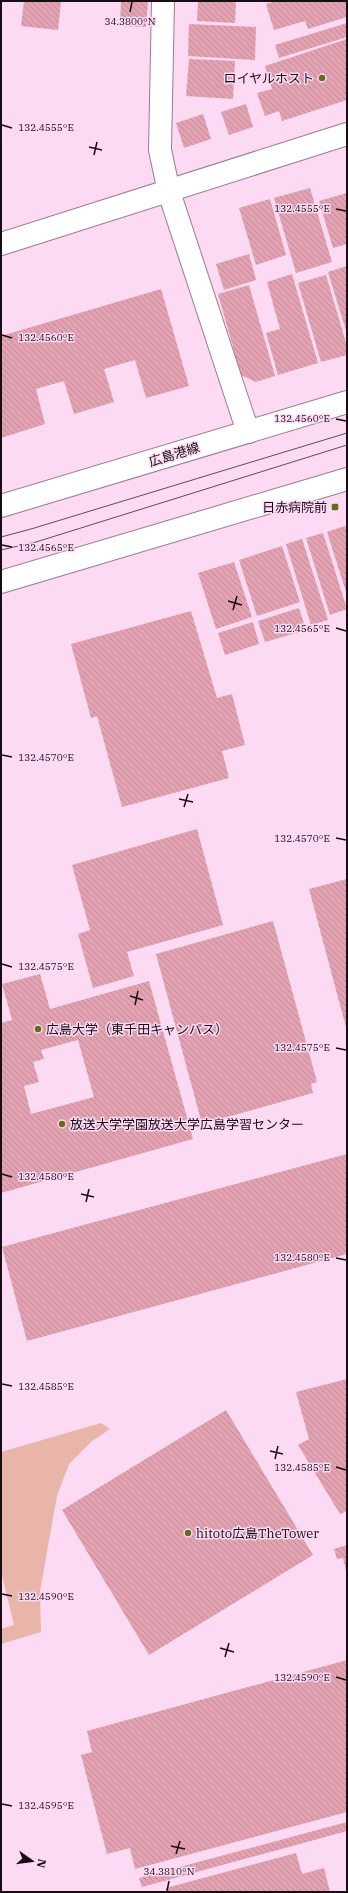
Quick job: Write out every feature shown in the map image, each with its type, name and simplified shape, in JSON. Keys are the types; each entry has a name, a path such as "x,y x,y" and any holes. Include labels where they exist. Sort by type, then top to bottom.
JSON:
{"street":[{"path":"163,1 160,150 169,192 248,432"},
{"path":"1,244 169,192 347,134"},
{"name":"広島港線","path":"1,506 347,402"},
{"path":"1,582 347,478"}],"shaded area":[{"path":"101,1423 110,1429 92,1441 69,1464 57,1496 40,1591 41,1632 1,1644 1,1629 14,1625 1,1571 1,1452"}],"building":[{"path":"24,1 61,1 58,30 21,26"},
{"path":"121,1 148,1 146,27 120,26"},
{"path":"198,1 236,1 235,23 197,21"},
{"path":"276,1 347,1 347,17 308,29 305,21 274,30 266,4"},
{"path":"347,23 347,37 279,58 275,45"},
{"path":"189,24 256,27 255,60 188,56"},
{"path":"347,39 347,100 282,121 279,111 265,116 257,93 272,89 265,66"},
{"path":"189,59 235,61 233,99 186,96"},
{"path":"246,104 253,127 229,135 221,112"},
{"path":"203,114 211,139 184,148 176,123"},
{"path":"310,188 332,262 296,273 274,198"},
{"path":"347,193 347,244 333,248 319,201"},
{"path":"270,199 286,255 256,265 239,208"},
{"path":"249,254 256,280 224,290 216,264"},
{"path":"347,266 347,334 328,272"},
{"path":"292,274 318,363 278,375 266,333 280,329 267,282"},
{"path":"326,275 347,346 347,355 321,362 298,283"},
{"path":"249,285 275,376 256,382 241,375 218,294"},
{"path":"161,289 189,386 146,398 135,360 104,369 114,402 74,414 64,381 36,389 45,424 1,438 1,336"},
{"path":"345,526 347,532 347,595 327,532"},
{"path":"323,533 347,609 330,615 306,538"},
{"path":"302,539 328,620 311,625 286,544"},
{"path":"282,546 300,602 257,616 239,560"},
{"path":"234,562 252,617 216,629 198,573"},
{"path":"299,608 306,630 265,642 258,621"},
{"path":"191,611 217,698 232,694 245,745 222,751 229,778 122,807 97,716 91,718 71,644"},
{"path":"253,622 259,644 225,655 218,633"},
{"path":"197,829 223,925 127,952 134,976 93,988 78,934 90,930 72,865"},
{"path":"347,879 347,1031 309,889"},
{"path":"273,921 317,1082 311,1084 313,1093 202,1124 156,954"},
{"path":"40,974 50,1009 149,981 193,1139 1,1193 1,1023 12,1020 2,984","holes":["78,1040 94,1097 31,1114 24,1086 39,1082 33,1062 44,1059 41,1050"]},
{"path":"347,1154 347,1254 27,1341 2,1247"},
{"path":"347,1379 347,1511 340,1514 298,1445 309,1439 296,1392"},
{"name":"hitoto広島TheTower","path":"226,1410 313,1555 149,1655 62,1510"},
{"path":"347,1545 346,1571 343,1558 337,1559 334,1549"},
{"path":"347,1660 347,1812 135,1869 130,1848 107,1854 81,1755 92,1752 87,1731"},
{"path":"347,1822 347,1831 142,1887 139,1878"},
{"path":"296,1853 302,1874 324,1868 330,1892 167,1892 166,1888"}],"tram line":[{"path":"1,537 347,433"},
{"path":"1,550 36,542 347,445"}],"place":[{"name":"ロイヤルホスト","path":"322,78"},
{"name":"日赤病院前","path":"335,507"},
{"name":"広島大学（東千田キャンパス）","path":"38,1029"},
{"name":"放送大学学園放送大学広島学習センター","path":"62,1124"},
{"name":"hitoto広島TheTower","path":"188,1533"}]}
